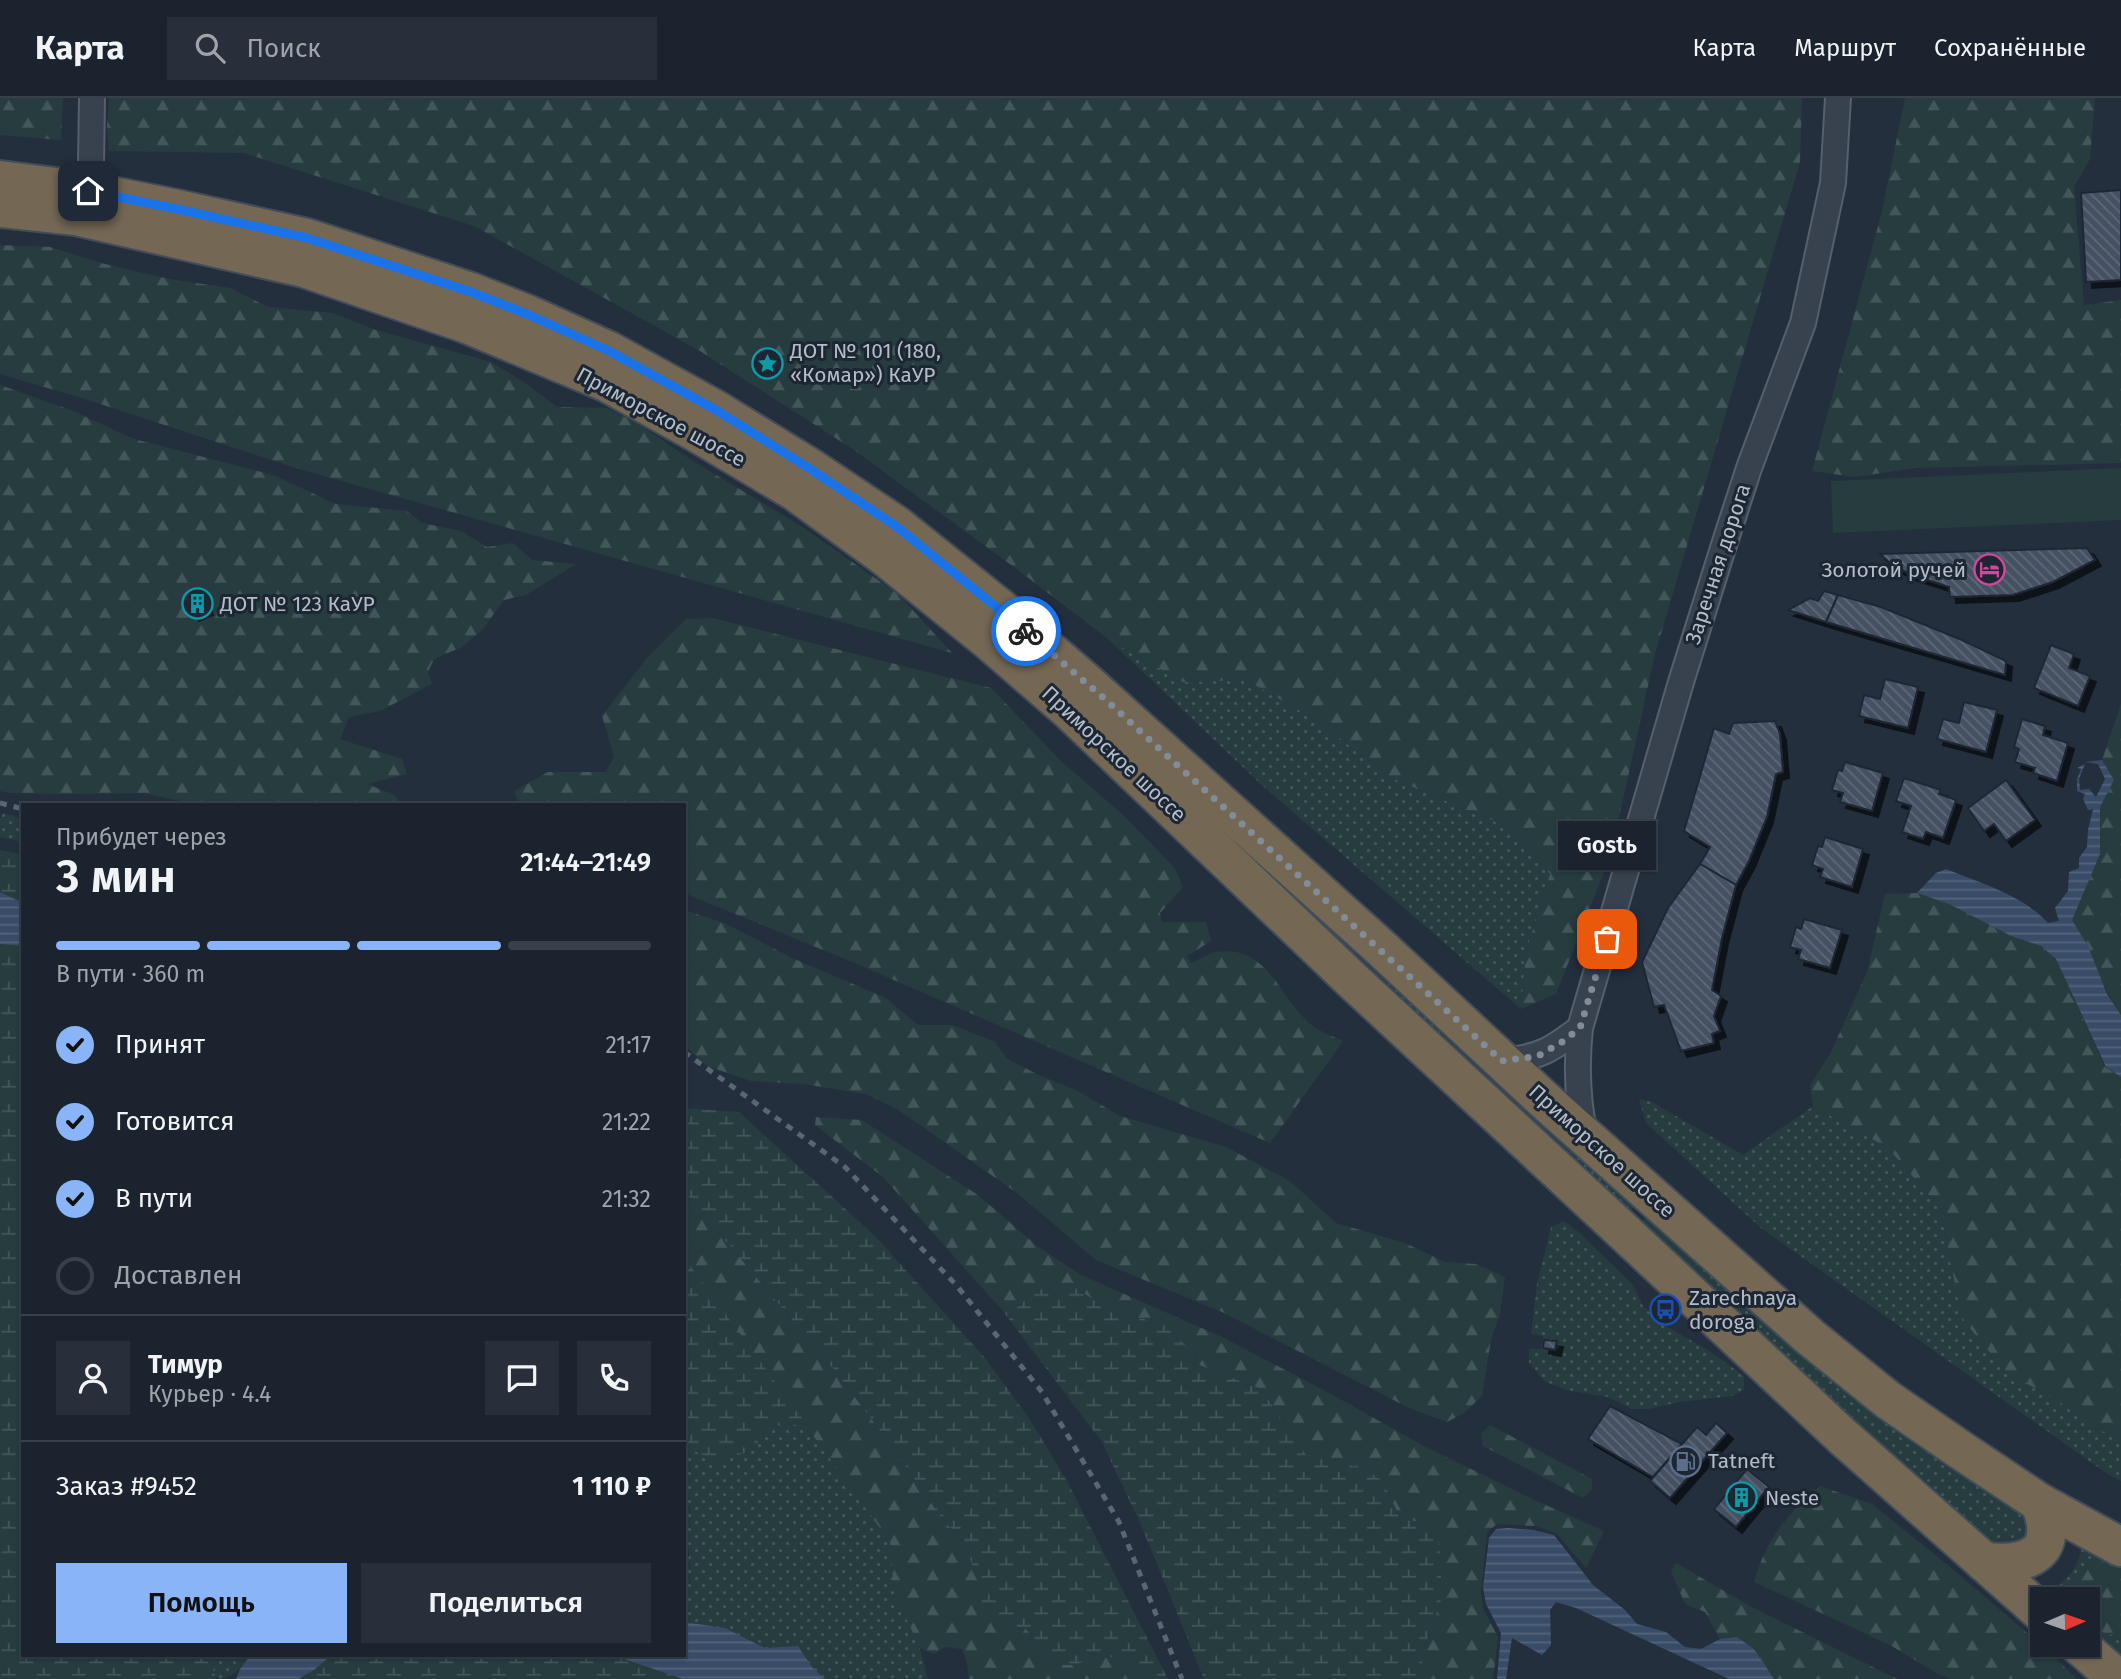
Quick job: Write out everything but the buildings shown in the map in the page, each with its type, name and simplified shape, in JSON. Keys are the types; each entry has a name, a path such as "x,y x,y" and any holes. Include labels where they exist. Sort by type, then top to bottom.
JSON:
{"highway":[{"name":"Приморское шоссе","path":"0,180 88,191 307,238 471,292 609,351 716,410 896,526 1006,613 1088,684 1167,779 1352,980 1842,1437 2030,1602"},
{"name":"Приморское шоссе","path":"0,208 76,216 304,268 467,324 606,382 796,492 884,556 988,640 1071,712 1167,779 1502,1061 1810,1337 1888,1400 2040,1503 2121,1547"},
{"path":"1984,1562 2017,1563 2031,1558 2040,1550 2046,1541 2047,1532 2040,1503"},
{"path":"2093,1657 2118,1679"}],"street":[{"path":"88,191 92,98"},
{"name":"Заречная дорога","path":"1586,1136 1577,1085 1580,1028 1716,570 1749,468 1803,323 1833,183 1839,98"},
{"path":"1502,1061 1538,1056 1580,1028"}],"green space":[{"path":"0,98 63,98 61,140 0,135"},
{"path":"109,98 1802,98 1800,162 1655,654 1611,854 1556,994 1521,1009 1526,952 1550,874 1506,826 1394,779 1311,717 1246,680 1183,682 1108,639 854,450 700,351 474,226 244,153 109,151"},
{"path":"1905,98 2095,98 2090,159 2074,187 2084,305 2121,300 2121,463 1915,468 1855,477 1812,471 1882,211"},
{"path":"0,245 50,247 101,263 169,279 230,288 268,307 333,313 376,330 491,362 557,407 606,408 637,423 693,461 801,526 898,594 952,653 299,469 0,374"},
{"path":"0,385 73,411 134,439 273,475 336,504 407,511 422,523 461,531 487,547 513,543 532,560 576,564 526,595 504,600 483,629 462,647 434,659 428,672 432,684 380,711 349,717 340,739 402,759 407,774 367,784 392,794 402,803 190,803 144,793 0,791"},
{"path":"2121,468 2121,520 1833,533 1831,481"},
{"path":"712,618 991,688 1061,761 1122,814 1174,867 1183,887 1160,913 1162,922 1206,922 1211,941 1187,956 1191,963 1216,952 1233,952 1248,956 1270,974 1309,1023 1343,1041 1270,1143 850,961 686,894 686,803 519,803 514,791 548,772 606,772 614,756 602,716 647,658 686,619"},
{"path":"1108,639 1183,682 1246,680 1311,717 1394,779 1506,826 1550,874 1526,952 1521,1009 1265,788"},
{"path":"2121,704 2121,1015 2072,920 2100,854 2100,807 2114,780 2102,760"},
{"path":"1185,788 1635,1205 1628,1214 1179,796"},
{"path":"3,813 21,818 21,842 0,837 0,819"},
{"path":"0,850 21,855 21,902 0,892"},
{"path":"1917,893 1949,904 2011,936 2041,946 2056,959 2105,1067 2121,1077 2121,1437 2098,1430 2057,1400 2007,1373 1964,1321 1940,1208 1888,1148 1813,1106 1810,1085 1830,1054 1867,972 1885,894"},
{"path":"686,911 724,923 792,958 886,998 918,1025 953,1025 995,1042 1007,1059 1076,1090 1120,1116 1226,1147 1290,1181 1336,1223 1405,1243 1445,1262 1476,1264 1505,1277 1500,1314 1491,1340 1482,1396 1464,1413 1447,1422 1409,1408 1222,1312 1096,1260 1017,1193 897,1109 866,1094 803,1084 751,1081 707,1066 686,1047"},
{"path":"0,944 21,946 21,1657 219,1657 213,1670 217,1679 0,1679"},
{"path":"1639,1099 1652,1102 1743,1155 1813,1106 1888,1148 1940,1208 1953,1275 2057,1400 2098,1429 2121,1437 2121,1481 1761,1228 1646,1123"},
{"path":"686,1108 739,1112 875,1236 985,1358 1029,1418 1067,1481 1168,1679 1142,1677 1118,1658 1093,1654 1077,1665 1050,1664 1036,1640 1025,1628 1006,1625 991,1617 978,1596 977,1578 964,1542 944,1521 836,1372 686,1193"},
{"path":"816,1117 862,1120 978,1195 1037,1246 1081,1275 1222,1337 1420,1444 1604,1531 1586,1568 1556,1533 1535,1526 1497,1524 1487,1532 1481,1592 1483,1609 1498,1637 1493,1679 1421,1679 1423,1651 1441,1600 1419,1522 1400,1518 1383,1481 1365,1469 1306,1456 1261,1389 1199,1365 1174,1332 1144,1319 1117,1315 1071,1285 1037,1290 1018,1307 1002,1310 883,1177 815,1125"},
{"path":"686,1193 836,1372 944,1521 964,1542 977,1578 978,1596 1006,1625 1025,1628 1036,1640 1050,1664 1077,1665 1092,1654 1118,1658 1142,1677 1168,1679 969,1679 962,1649 945,1647 934,1654 920,1648 894,1592 890,1542 686,1260"},
{"path":"1647,1216 1892,1421 1997,1498 2035,1520 2037,1538 1999,1550 1984,1538 1640,1224"},
{"path":"1564,1221 1633,1285 1643,1306 1662,1324 1708,1350 1744,1376 1744,1390 1732,1396 1679,1402 1649,1409 1632,1409 1608,1397 1566,1390 1544,1381 1529,1363 1529,1349 1541,1349 1543,1336 1531,1334 1537,1284 1551,1227"},
{"path":"686,1260 806,1424 764,1426 755,1450 713,1462 686,1445"},
{"path":"1071,1285 1117,1315 1144,1319 1174,1332 1199,1365 1261,1389 1306,1455 1365,1469 1383,1481 1400,1518 1434,1526 1441,1557 1441,1600 1423,1651 1421,1679 1204,1679 1141,1525 1102,1442 1002,1310 1018,1307 1036,1290"},
{"path":"806,1424 890,1542 901,1596 923,1659 927,1679 825,1679 812,1667 797,1646 765,1648 725,1628 686,1622 686,1558 689,1557 686,1540 686,1444 764,1426"},
{"path":"1490,1425 1592,1479 1592,1489 1583,1498 1483,1446 1481,1434"},
{"path":"1820,1486 1872,1504 2030,1636 2030,1657 2054,1657 2077,1679 1951,1679 1890,1645 1754,1582 1771,1541 1798,1507"},
{"path":"2082,1543 2121,1562 2121,1662 2100,1643 2100,1587 2056,1587 2071,1573 2078,1561"},
{"path":"2096,1559 2121,1571 2121,1628 2108,1637 2100,1630 2100,1587 2071,1587"},
{"path":"1676,1563 1750,1606 1897,1679 1774,1679 1754,1649 1737,1637 1720,1639 1705,1612 1685,1604 1671,1571"},
{"path":"219,1657 249,1657 232,1675 217,1679 213,1670"},
{"path":"330,1657 618,1657 683,1679 298,1679"}],"water":[{"path":"2102,760 2114,780 2100,807 2100,854 2072,920 2088,946 2107,994 2121,1015 2121,1077 2106,1067 2056,959 2041,946 2011,936 1949,904 1917,893 1936,873 1946,869 2014,897 2048,923 2059,921 2055,908 2068,891 2069,872 2079,868 2079,858 2087,847 2093,809 2088,810 2083,799 2085,794 2077,791 2077,779 2081,769 2077,768 2085,764 2079,779 2080,790 2089,789 2096,797 2105,779 2098,764 2085,762"},
{"path":"0,892 21,902 21,946 0,944"},
{"path":"1508,1528 1554,1535 1593,1585 1625,1610 1637,1624 1666,1632 1685,1647 1701,1649 1720,1639 1737,1637 1754,1649 1774,1679 1729,1679 1576,1608 1556,1602 1550,1610 1551,1645 1542,1655 1512,1638 1506,1679 1497,1679 1501,1633 1486,1604 1483,1587 1489,1538 1496,1529"},
{"path":"686,1622 725,1628 765,1648 798,1646 812,1667 825,1679 683,1679 618,1657 686,1657"},
{"path":"249,1657 330,1657 298,1679 236,1679"}],"railway":[{"path":"0,803 21,808"},
{"path":"686,1053 845,1167 957,1286 1042,1392 1119,1522 1182,1679"}],"way so far":[{"path":"1026,631 1361,930 1502,1061 1538,1056 1580,1028 1607,939"}],"place":[{"name":"ДОТ № 101 (180, «Комар») КаУР","path":"767,363"},
{"name":"Золотой ручей","path":"1989,570"},
{"name":"ДОТ № 123 КаУР","path":"197,604"},
{"name":"Gostь","path":"1607,939"},
{"name":"Zarechnaya doroga","path":"1666,1310"},
{"name":"Tatneft","path":"1685,1461"},
{"name":"Neste","path":"1742,1498"}],"route":[{"path":"88,191 307,238 471,292 609,351 716,410 896,526 1026,631"}]}
